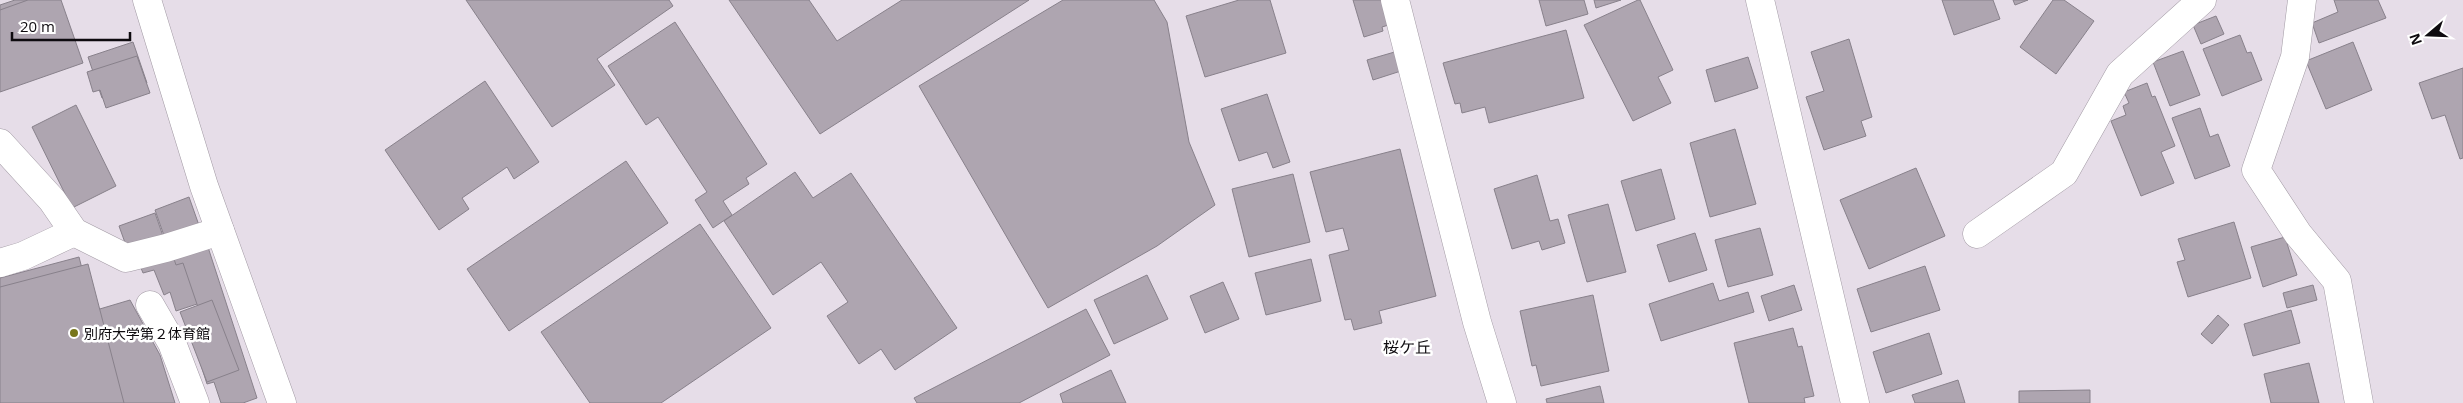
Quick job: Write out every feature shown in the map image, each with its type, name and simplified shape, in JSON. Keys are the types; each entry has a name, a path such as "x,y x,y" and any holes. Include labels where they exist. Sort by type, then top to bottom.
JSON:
{"street":[{"path":"146,0 204,186 282,403"},
{"path":"1395,0 1478,322 1502,403"},
{"path":"1760,0 1856,403"},
{"path":"1978,234 2064,173 2120,74 2202,0"},
{"path":"2302,0 2295,57 2256,170 2298,234 2337,281 2358,403"},
{"path":"0,143 52,200 74,232 126,258 220,231"},
{"path":"0,262 23,256 74,232"},
{"path":"150,305 172,343 195,403"}],"building":[{"path":"15,0 57,0 78,59 3,86 0,78 0,5"},
{"path":"28,0 61,0 83,63 0,92 0,10"},
{"path":"466,0 669,0 673,6 597,59 615,85 552,127"},
{"path":"729,0 809,0 837,41 902,0 1029,0 820,134"},
{"path":"1063,0 1154,0 1167,22 1189,142 1215,205 1157,246 1048,308 919,86"},
{"path":"1239,0 1270,0 1286,53 1205,77 1186,16"},
{"path":"1353,0 1388,0 1395,23 1382,27 1383,31 1364,37"},
{"path":"1539,0 1584,0 1588,14 1546,26"},
{"path":"1594,0 1621,0 1596,8"},
{"path":"1640,0 1673,70 1658,77 1671,103 1633,121 1584,25"},
{"path":"1942,0 1993,0 2000,19 1954,35"},
{"path":"2013,0 2028,0 2015,5"},
{"path":"2053,0 2064,0 2094,21 2056,74 2020,47"},
{"path":"2334,0 2378,0 2386,18 2319,43 2312,23 2338,12"},
{"path":"2216,16 2224,34 2201,44 2193,25"},
{"path":"675,22 767,164 746,178 749,184 723,201 732,215 713,228 695,200 707,192 658,117 646,125 608,66"},
{"path":"1566,30 1584,98 1489,123 1485,107 1462,113 1460,103 1455,104 1443,63"},
{"path":"2240,35 2247,53 2251,52 2262,80 2222,96 2203,49"},
{"path":"1849,39 1872,117 1861,121 1866,136 1824,150 1806,97 1824,91 1811,52"},
{"path":"133,42 147,83 102,98 88,57"},
{"path":"2353,42 2372,90 2326,109 2306,61"},
{"path":"1398,51 1404,70 1373,80 1367,60"},
{"path":"2183,51 2200,95 2170,106 2153,62"},
{"path":"137,56 150,93 106,108 100,90 93,92 87,72"},
{"path":"1748,57 1758,88 1715,102 1706,70"},
{"path":"2463,68 2463,158 2460,159 2445,115 2432,119 2419,83"},
{"path":"485,81 539,162 514,179 507,167 462,198 469,209 439,230 385,150"},
{"path":"2147,83 2152,97 2155,96 2175,146 2161,152 2174,183 2141,196 2111,121 2126,115 2123,106 2129,103 2124,92"},
{"path":"1267,94 1290,162 1273,168 1267,152 1239,161 1221,109"},
{"path":"76,105 116,186 72,208 32,127"},
{"path":"2200,108 2210,137 2218,134 2230,166 2195,179 2172,118"},
{"path":"1735,129 1756,204 1710,217 1690,143"},
{"path":"1400,149 1436,296 1379,311 1382,323 1354,330 1351,319 1345,320 1329,255 1349,250 1343,228 1326,232 1310,172"},
{"path":"626,161 668,223 509,331 467,269"},
{"path":"1916,168 1945,236 1869,269 1840,200"},
{"path":"1661,169 1675,219 1636,231 1621,181"},
{"path":"795,172 813,198 851,173 957,328 895,370 881,349 859,364 827,316 848,302 821,262 773,295 724,221"},
{"path":"1293,174 1310,242 1249,257 1232,189"},
{"path":"1537,175 1550,221 1558,219 1565,243 1542,250 1539,241 1512,249 1494,189"},
{"path":"189,197 201,231 167,244 155,210"},
{"path":"1608,204 1626,272 1587,282 1568,215"},
{"path":"155,213 164,239 128,251 119,226"},
{"path":"2234,222 2251,278 2188,297 2177,262 2185,260 2178,239"},
{"path":"700,224 771,328 661,403 590,403 541,332"},
{"path":"1760,228 1773,275 1728,287 1715,240"},
{"path":"1695,233 1707,270 1669,282 1657,245"},
{"path":"2285,237 2297,275 2263,287 2251,247"},
{"path":"193,239 198,255 193,257 201,280 211,277 218,297 176,311 170,292 164,295 154,270 143,273 137,258"},
{"path":"206,241 257,398 243,403 221,403 214,382 207,384 187,321 201,316 183,263 176,265 172,253"},
{"name":"別府大学第２体育館","path":"79,257 93,311 130,300 160,355 175,403 0,403 0,278"},
{"path":"1311,259 1321,301 1266,315 1255,273"},
{"name":"別府大学第２体育館","path":"88,264 124,403 0,403 0,287"},
{"path":"1925,266 1940,310 1871,332 1857,289"},
{"path":"1147,275 1168,319 1114,344 1094,300"},
{"path":"1223,282 1239,319 1205,333 1190,296"},
{"path":"1713,283 1719,301 1748,292 1754,312 1661,341 1649,304"},
{"path":"1794,285 1802,310 1769,321 1761,296"},
{"path":"2313,285 2317,300 2287,308 2283,293"},
{"path":"1593,295 1609,371 1541,386 1536,365 1532,366 1520,311"},
{"path":"212,300 239,370 207,382 180,312"},
{"path":"1086,309 1110,355 1019,403 917,403 914,398"},
{"path":"2291,310 2300,343 2253,356 2244,324"},
{"path":"2218,315 2229,325 2212,344 2201,334"},
{"path":"1793,328 1798,347 1802,346 1814,396 1804,398 1805,403 1749,403 1734,343"},
{"path":"1929,333 1942,374 1886,393 1873,352"},
{"path":"2309,363 2319,403 2271,403 2264,374"},
{"path":"1111,370 1126,403 1063,403 1060,394"},
{"path":"1958,380 1965,403 1915,403 1912,395"},
{"path":"1600,386 1604,403 1547,403 1546,399"},
{"path":"2090,390 2090,403 2019,403 2019,391"}],"place":[{"name":"別府大学第２体育館","path":"74,333"}],"district":[{"name":"桜ケ丘","path":"1407,347"}]}
